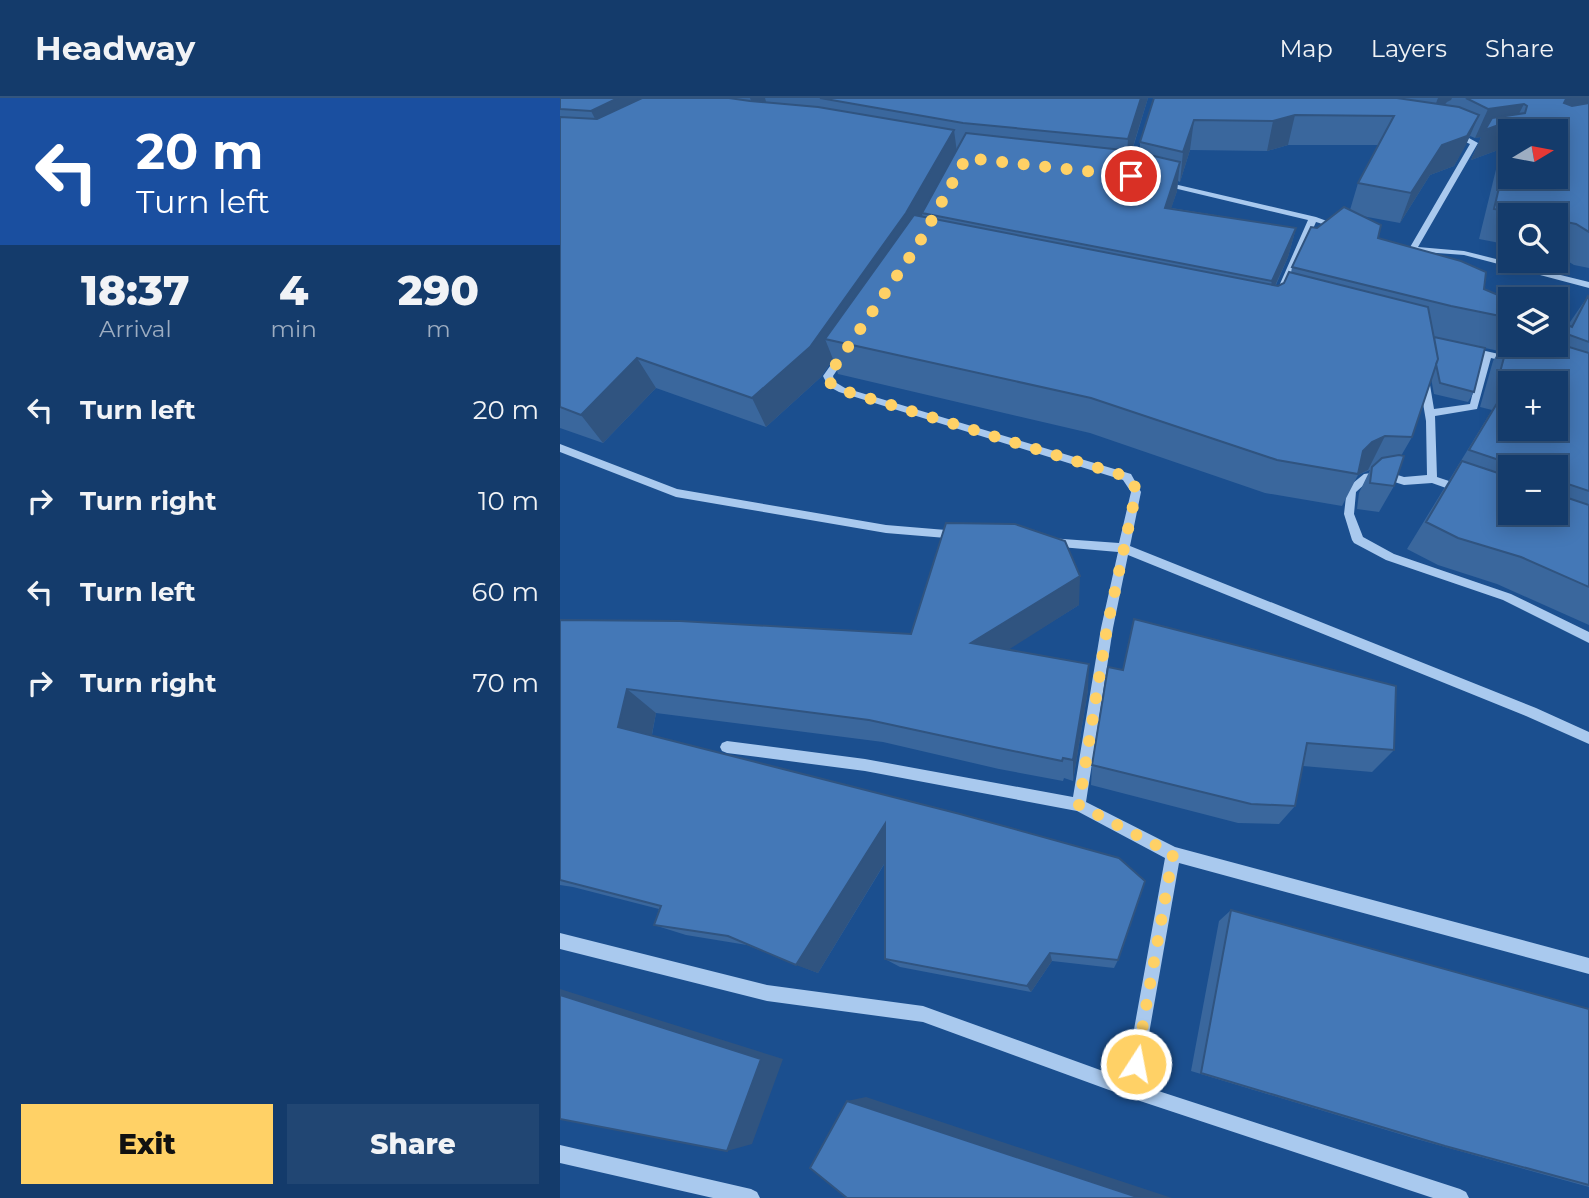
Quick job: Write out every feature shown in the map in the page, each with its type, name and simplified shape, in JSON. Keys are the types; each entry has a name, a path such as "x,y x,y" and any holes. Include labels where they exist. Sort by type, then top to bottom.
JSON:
{"street":[{"path":"1450,132 1474,144 1486,142"},
{"path":"1413,249 1474,144"},
{"path":"1157,182 1350,230"},
{"path":"1289,305 1276,302 1313,219"},
{"path":"1401,246 1464,253 1589,285"},
{"path":"851,343 828,376 831,384 842,390 1128,477 1134,484 1136,492 1107,628 1079,805"},
{"path":"1461,349 1522,362"},
{"path":"1429,413 1474,407 1487,354"},
{"path":"1422,363 1429,413 1432,480"},
{"path":"560,448 676,493 886,529 966,535"},
{"path":"1471,493 1432,480 1404,481 1385,475 1364,478 1351,491 1349,514 1358,540 1390,556 1507,597 1589,638"},
{"path":"1032,541 1124,548 1531,712 1589,738"},
{"path":"727,747 865,765 1079,805 1173,854 1589,966"},
{"path":"1131,1090 1173,854"},
{"path":"560,941 768,993 923,1014 1131,1090 1460,1198"},
{"path":"560,1154 751,1198"}],"building":[{"path":"560,98 618,98 591,111 560,109"},
{"path":"642,98 729,98 818,107 954,130 906,213 810,347 752,398 637,358 581,415 560,407 560,117 597,119"},
{"path":"820,98 1141,98 1128,139 963,123"},
{"path":"1154,98 1397,98 1459,107 1479,115 1467,136 1442,145 1411,193 1358,183 1394,116 1295,115 1273,121 1194,120 1183,152 1140,142"},
{"path":"1466,98 1570,98 1564,103 1572,106 1589,103 1589,232 1568,222 1568,203 1498,203 1498,210 1494,209 1499,189 1568,189 1568,119 1498,119 1498,125 1485,130 1492,118 1525,113 1527,106 1524,104 1488,109"},
{"path":"966,133 1132,151 1180,162 1165,208 1296,228 1272,281 922,213"},
{"path":"1344,207 1381,225 1378,238 1461,261 1486,272 1484,289 1498,295 1498,316 1292,267 1311,227 1317,228"},
{"path":"914,215 1278,286 1284,283 1289,272 1428,307 1438,359 1412,437 1385,436 1372,442 1363,451 1358,474 1277,460 1091,398 825,339"},
{"path":"1588,296 1589,342 1568,334 1568,325 1572,327"},
{"path":"1434,337 1485,348 1474,392 1440,383"},
{"path":"1568,347 1589,353 1589,491 1568,484 1568,455 1498,455 1498,460 1469,450 1498,402 1498,441 1568,441 1568,371 1500,371 1504,357 1568,357"},
{"path":"1404,456 1394,486 1370,483 1372,467 1382,458"},
{"path":"1462,461 1498,473 1498,525 1568,525 1568,498 1589,505 1589,587 1521,557 1458,538 1426,522"},
{"path":"946,523 1015,524 1065,541 1080,576 971,643 1089,664 1073,760 1063,758 1062,761 869,720 627,689 618,727 960,814 1119,858 1145,881 1118,960 1050,953 1027,986 885,959 885,824 796,965 728,936 654,925 661,906 560,880 560,620 680,621 911,634"},
{"path":"1134,619 1396,686 1394,750 1307,743 1295,806 1251,804 1092,765 1108,667 1123,670"},
{"path":"1231,910 1589,1009 1589,1185 1445,1146 1201,1073"},
{"path":"560,995 761,1059 727,1151 560,1119"},
{"path":"847,1101 1140,1198 847,1198 810,1168"}],"route":[{"path":"1131,176 966,158 918,245 828,376 831,384 842,390 1128,477 1134,484 1136,492 1107,628 1079,805 1173,854 1136,1064"}]}
